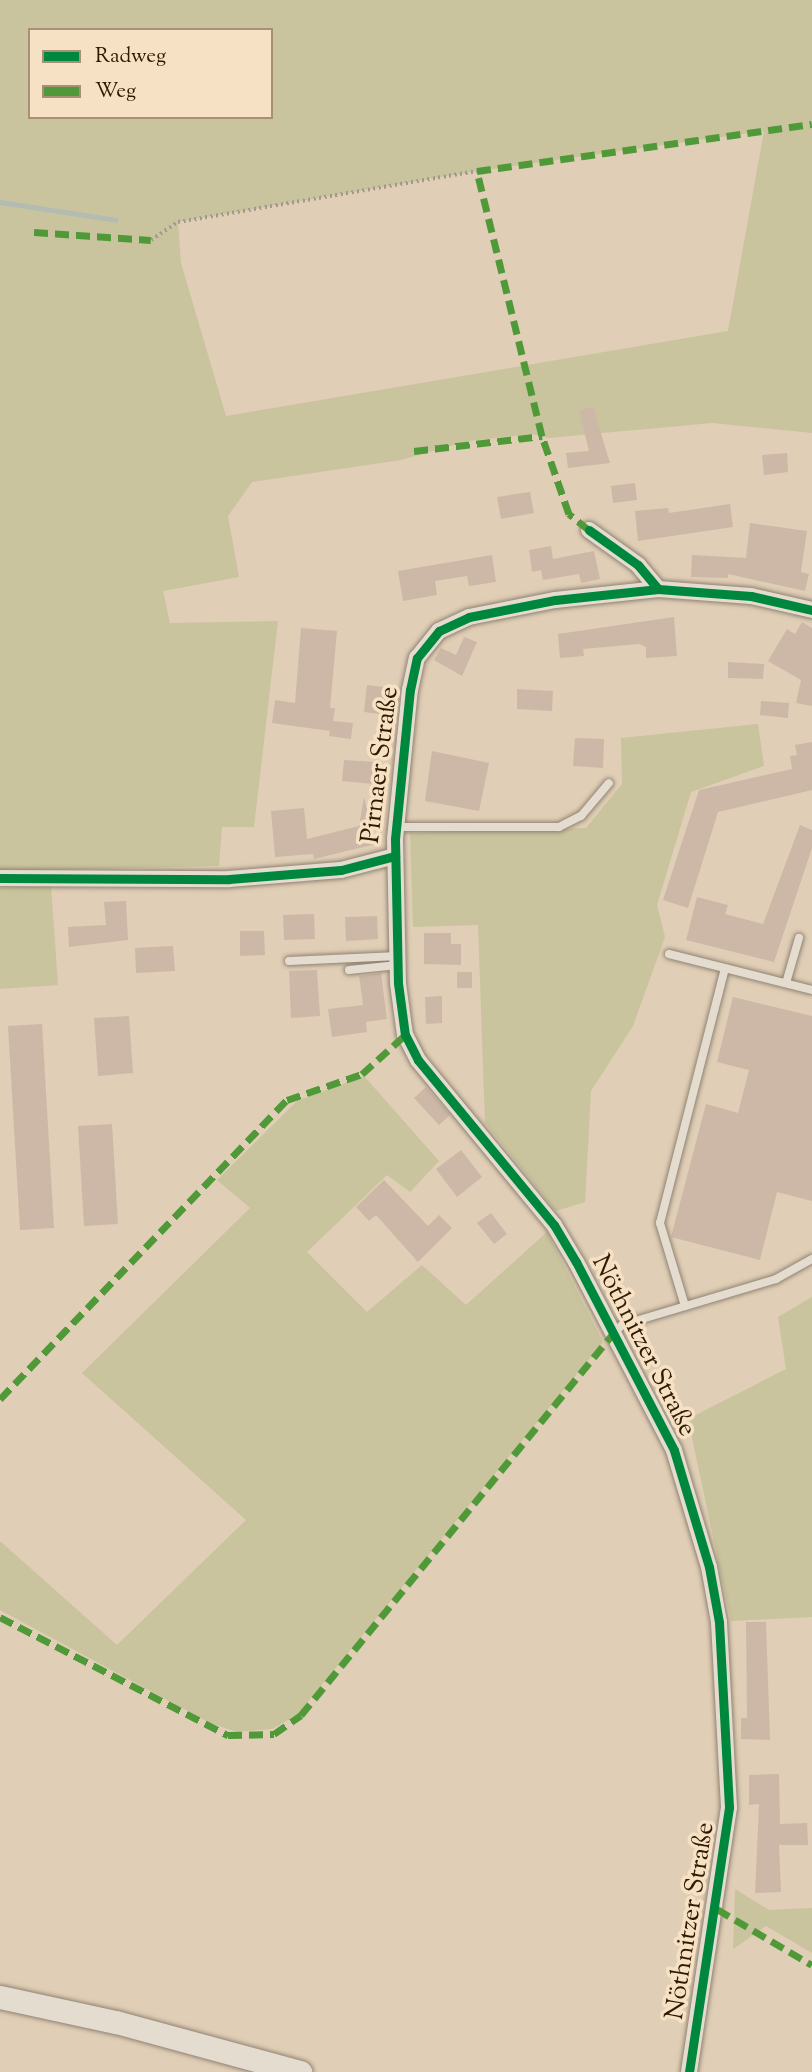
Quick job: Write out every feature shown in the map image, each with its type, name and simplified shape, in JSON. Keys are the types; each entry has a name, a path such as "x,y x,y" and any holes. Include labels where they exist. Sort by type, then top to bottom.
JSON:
{"main road":[{"path":"0,1997 116,2022 300,2072"}],"street":[{"path":"589,530 638,565 658,589"},
{"name":"Pirnaer Straße","path":"0,878 229,879 341,870 395,856 410,690 417,658 439,631 469,617 555,600 658,589 751,596 812,610"},
{"name":"Nöthnitzer Straße","path":"395,856 398,960 405,1035 418,1060 554,1225 674,1450 709,1567 719,1622 729,1807 689,2072"}],"lane":[{"path":"396,827 559,827 581,816 609,783"},
{"path":"786,984 799,938"},
{"path":"669,954 812,990"},
{"path":"289,961 398,960"},
{"path":"349,970 398,960"},
{"path":"685,1306 660,1223 725,968"},
{"path":"611,1336 622,1325 776,1279 812,1259"}],"path":[{"path":"151,240 178,222 477,171"}],"shaded area":[{"path":"0,0 812,0 812,433 712,423 548,438 533,434 468,441 401,460 252,482 228,516 239,577 163,591 170,623 278,621 254,827 222,827 219,866 0,871","holes":["764,131 728,331 226,416 181,263 178,222 477,171"]},
{"path":"758,724 764,766 691,792 657,905 665,937 633,1026 591,1091 585,1202 556,1211 485,1123 478,925 413,927 410,833 586,828 622,784 621,738"},
{"path":"51,886 58,985 0,989 0,888"},
{"path":"364,1076 439,1161 410,1192 387,1175 307,1252 367,1312 422,1265 466,1305 547,1232 603,1342 297,1715 272,1729 237,1732 210,1723 0,1610 0,1541 117,1645 246,1520 82,1373 250,1208 217,1180 297,1101"},
{"path":"812,1297 812,1617 731,1621 688,1419 786,1369 778,1317"},
{"path":"735,1889 769,1910 812,1908 812,1953 766,1926 733,1949"}],"building":[{"path":"593,407 610,463 568,468 566,453 589,451 579,410"},
{"path":"787,453 788,472 764,475 762,455"},
{"path":"635,483 637,500 613,503 611,486"},
{"path":"530,492 534,513 501,519 497,497"},
{"path":"730,504 733,527 638,541 635,511 668,508 669,513"},
{"path":"750,523 807,531 801,572 809,574 805,591 728,574 728,578 691,577 692,555 746,558"},
{"path":"551,546 553,559 594,551 600,579 581,583 579,574 543,580 541,570 532,572 529,550"},
{"path":"492,555 496,582 469,586 467,576 435,581 437,595 403,601 398,571"},
{"path":"674,617 677,656 646,658 646,647 639,644 583,649 584,656 560,658 558,634"},
{"path":"802,622 812,628 812,706 796,703 801,680 768,661 787,629 795,634"},
{"path":"301,628 337,631 330,708 335,708 333,721 353,723 351,739 329,736 330,731 272,723 275,700 295,703"},
{"path":"464,637 477,642 462,676 434,660 441,648 456,655"},
{"path":"728,662 764,664 763,679 728,678"},
{"path":"367,685 400,689 397,716 364,712"},
{"path":"517,689 553,691 552,711 517,709"},
{"path":"761,701 789,703 788,718 760,715"},
{"path":"575,738 604,739 603,768 573,766"},
{"path":"812,742 812,790 718,812 688,908 663,900 699,790 792,769 790,756 797,755 795,745"},
{"path":"432,751 489,763 479,811 425,801"},
{"path":"344,760 375,762 374,784 342,781"},
{"path":"364,797 376,844 314,859 313,854 275,857 271,811 304,808 307,839 359,826"},
{"path":"800,825 812,830 812,848 774,962 686,940 697,897 728,905 725,914 763,924"},
{"path":"126,901 128,940 69,947 68,927 106,925 104,902"},
{"path":"314,914 315,939 284,940 283,915"},
{"path":"377,916 378,939 346,941 345,917"},
{"path":"240,931 264,931 265,955 240,956"},
{"path":"424,933 451,933 451,944 461,944 461,965 424,964"},
{"path":"173,946 175,971 136,973 135,948"},
{"path":"317,970 320,1016 291,1018 289,971"},
{"path":"457,972 472,972 472,988 457,988"},
{"path":"381,973 387,1019 366,1022 367,1032 332,1037 328,1009 363,1005 359,976"},
{"path":"442,996 442,1023 426,1024 425,997"},
{"path":"733,997 812,1016 812,1201 777,1192 760,1260 671,1237 706,1104 738,1113 749,1070 717,1062"},
{"path":"129,1016 133,1073 98,1076 94,1018"},
{"path":"42,1024 54,1228 20,1230 8,1026"},
{"path":"426,1087 450,1115 439,1125 414,1098"},
{"path":"112,1124 118,1224 84,1226 78,1126"},
{"path":"461,1150 482,1177 457,1197 436,1169"},
{"path":"384,1180 428,1226 439,1215 452,1228 418,1262 376,1215 369,1221 356,1207"},
{"path":"491,1213 507,1234 494,1244 477,1223"},
{"path":"746,1622 766,1622 770,1740 741,1739 741,1718 747,1718"},
{"path":"779,1774 780,1824 807,1823 808,1845 779,1845 781,1892 755,1893 759,1804 749,1805 749,1775"}],"waterway":[{"path":"0,202 116,220"}],"marked path":[{"path":"589,530 569,514 542,436 477,171 812,124"},
{"path":"34,232 151,240"},
{"path":"414,451 542,436"},
{"path":"0,1399 287,1100 362,1074 405,1035"},
{"path":"0,1617 228,1735 274,1734 301,1715 611,1336"},
{"path":"717,1909 812,1965"}],"cycle path":[{"path":"589,530 638,565 658,589"},
{"path":"689,2072 729,1807 719,1622 709,1567 674,1450 576,1262 554,1225 418,1060 405,1035 398,983 395,839 410,690 417,658 439,631 469,617 555,600 658,589 751,596 812,610"},
{"path":"0,878 229,879 341,870 395,856"}]}
